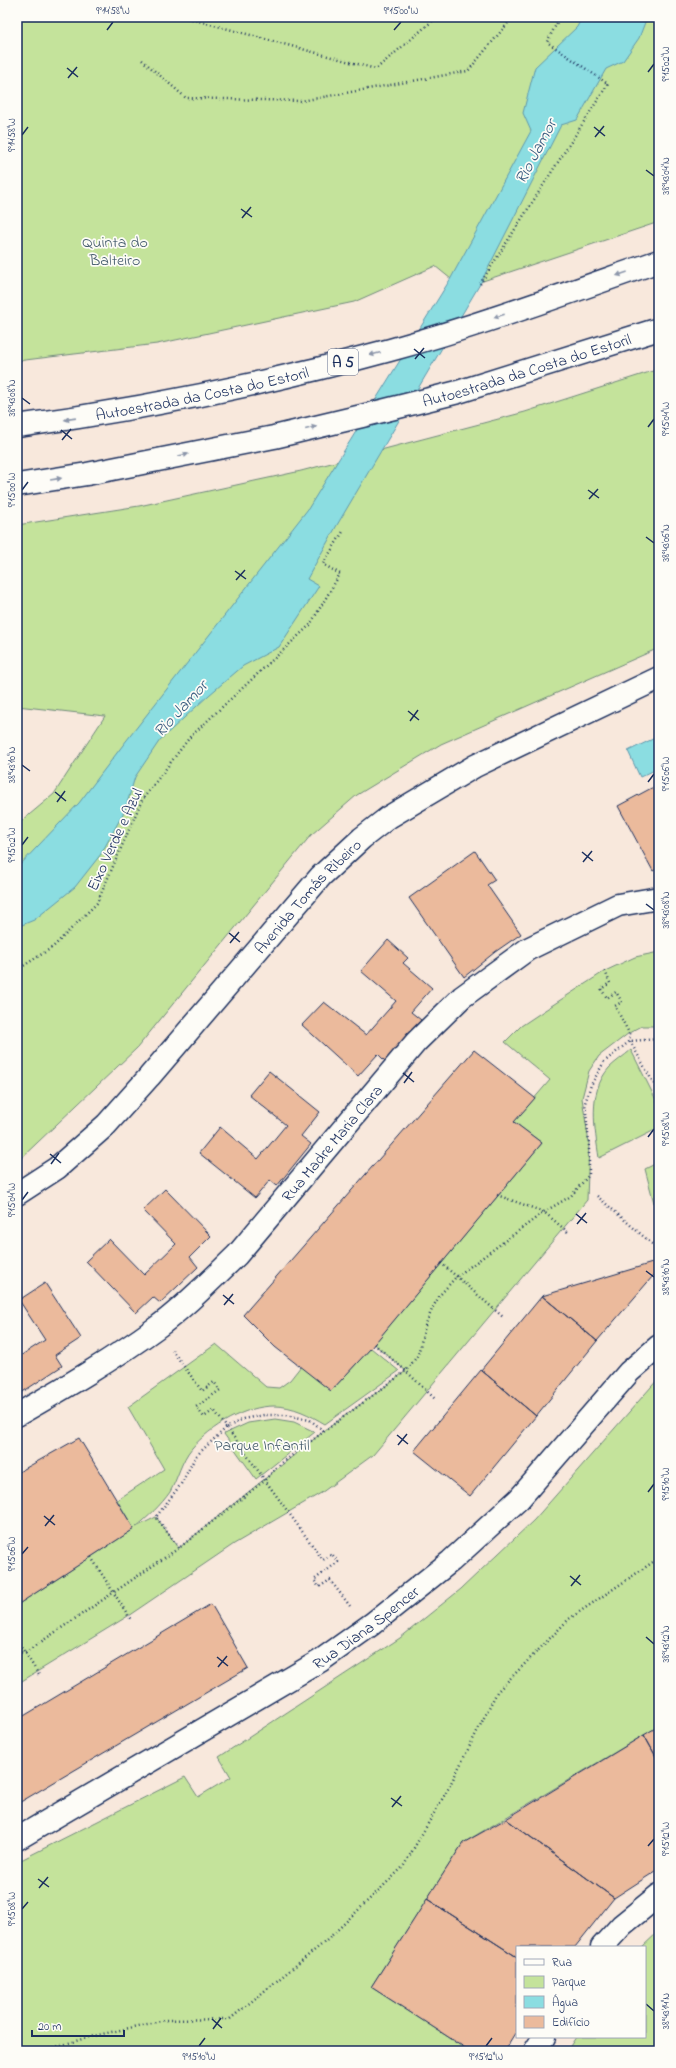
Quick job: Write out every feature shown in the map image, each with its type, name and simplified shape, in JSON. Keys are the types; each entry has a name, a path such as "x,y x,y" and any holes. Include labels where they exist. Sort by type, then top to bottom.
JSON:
{"main road":[{"name":"Autoestrada da Costa do Estoril","path":"17,426 102,415 239,388 383,352 518,310 659,261"},
{"name":"Autoestrada da Costa do Estoril","path":"17,485 87,474 274,437 355,418 458,392 659,329"},
{"name":"Avenida Tomás Ribeiro","path":"17,1194 57,1168 106,1125 321,876 362,838 389,817 475,766 659,678"},
{"name":"Rua Madre Maria Clara","path":"17,1415 64,1387 156,1328 237,1255 416,1042 462,997 528,948 618,905 659,898"},
{"name":"Rua Diana Spencer","path":"17,1839 320,1661 372,1624 451,1561 519,1499 629,1372 659,1346"},
{"path":"603,1946 622,1925 659,1895"},
{"path":"535,2051 543,2038"}],"path":[{"path":"184,17 376,69 436,17"},
{"path":"205,17 206,23"},
{"path":"142,60 186,98 301,102 468,71 513,17"},
{"path":"480,284 608,84 547,42 560,17"},
{"name":"Eixo Verde e Azul","path":"17,970 53,947 97,903 142,800 190,738 310,626 340,574 323,564 344,530"},
{"path":"605,971 610,983 601,989 607,998 616,992 622,1002 615,1006 629,1033 630,1041 659,1093"},
{"path":"17,1653 26,1652 179,1548 265,1480 278,1466 406,1371 418,1355 425,1326 433,1307 440,1295 456,1277 544,1212 571,1196 589,1175 589,1143 585,1103 592,1085 604,1062 630,1041 659,1039"},
{"path":"497,1195 544,1212 569,1233"},
{"path":"597,1196 659,1250"},
{"path":"441,1263 503,1317"},
{"path":"156,1328 202,1391 214,1382 220,1390 196,1407 204,1417 214,1410 323,1560 332,1554 338,1562 314,1580 319,1587 330,1580 352,1609 358,1604 372,1624"},
{"path":"374,1344 406,1371 435,1399"},
{"path":"179,1548 156,1517 180,1484 196,1456 226,1428 243,1419 264,1415 286,1415 310,1420 324,1431"},
{"path":"91,1557 131,1620"},
{"path":"42,2051 89,2037 165,2020 230,2019 326,1941 403,1867 448,1789 497,1692 569,1619 659,1558"},
{"path":"17,1640 26,1652 39,1675"}],"green space":[{"name":"Quinta do Balteiro","path":"17,17 659,17 659,222 462,288 435,266 354,302 157,344 17,361"},
{"path":"659,369 659,648 441,744 357,795 311,835 137,1048 17,1162 17,825 54,794 105,716 17,706 17,525 139,506 301,471 525,412"},
{"path":"659,952 659,1026 642,1026 629,1033 599,1056 589,1071 582,1098 589,1143 587,1200 373,1455 321,1493 234,1544 128,1616 17,1684 17,1605 134,1529 117,1500 164,1469 128,1407 216,1344 266,1387 279,1388 290,1380 301,1366 331,1391 371,1348 399,1371 325,1424 295,1409 274,1406 252,1409 240,1413 209,1432 188,1453 170,1492 154,1511 136,1527 156,1517 179,1548 324,1431 406,1371 374,1344 542,1143 514,1122 550,1080 505,1042 521,1026 605,971 635,957"},
{"path":"631,1050 659,1106 659,1128 599,1158 594,1112 598,1089 602,1078 609,1068"},
{"path":"659,1162 659,1222 645,1169"},
{"path":"659,1378 659,1726 463,1843 371,1987 470,2051 17,2051 17,1862 185,1777 198,1797 231,1777 219,1757 400,1638 461,1589 534,1520"},
{"name":"Parque Infantil","path":"275,1419 294,1422 315,1432 256,1479 224,1434 248,1423"},
{"path":"659,1931 659,2051 567,2051 575,2038 646,2038 646,1946 643,1946"}],"water":[{"name":"Rio Jamor","path":"582,17 647,17 639,38 623,61 606,69 577,120 561,125 480,284 337,525 307,579 319,586 279,647 243,666 160,740 135,777 125,810 101,854 75,887 34,920 17,927 17,868 79,803 308,509 451,278 531,131 523,113 535,67 577,27"},
{"path":"659,736 659,768 640,777 628,751"}],"building":[{"path":"659,784 659,868 653,871 618,806"},
{"path":"475,851 495,880 487,885 521,934 495,952 464,977 409,898"},
{"path":"388,940 408,958 403,963 432,988 411,1012 421,1020 385,1061 378,1054 358,1076 302,1025 324,1002 366,1035 396,1001 361,971"},
{"path":"474,1050 535,1098 514,1122 542,1143 371,1348 331,1391 275,1347 243,1315"},
{"path":"269,1071 320,1112 301,1136 311,1144 277,1186 270,1180 255,1198 199,1153 220,1127 258,1159 286,1125 249,1095"},
{"path":"165,1189 211,1236 190,1257 198,1267 160,1303 153,1297 136,1313 86,1261 109,1239 144,1275 176,1244 143,1210"},
{"path":"659,1261 659,1269 597,1341 542,1296"},
{"path":"45,1283 81,1338 55,1355 62,1366 18,1395 17,1358 45,1340 19,1300"},
{"path":"542,1296 597,1341 536,1416 481,1370"},
{"path":"481,1370 536,1416 470,1496 414,1451"},
{"path":"79,1438 134,1529 17,1605 17,1473"},
{"path":"211,1604 248,1668 17,1804 17,1720"},
{"path":"659,1726 659,1762 644,1735"},
{"path":"644,1735 659,1762 659,1869 614,1898 506,1819"},
{"path":"506,1819 614,1898 576,1946 516,1946 516,1956 427,1899 463,1843"},
{"path":"427,1899 516,1956 516,2032 504,2051 470,2051 371,1987"}]}
